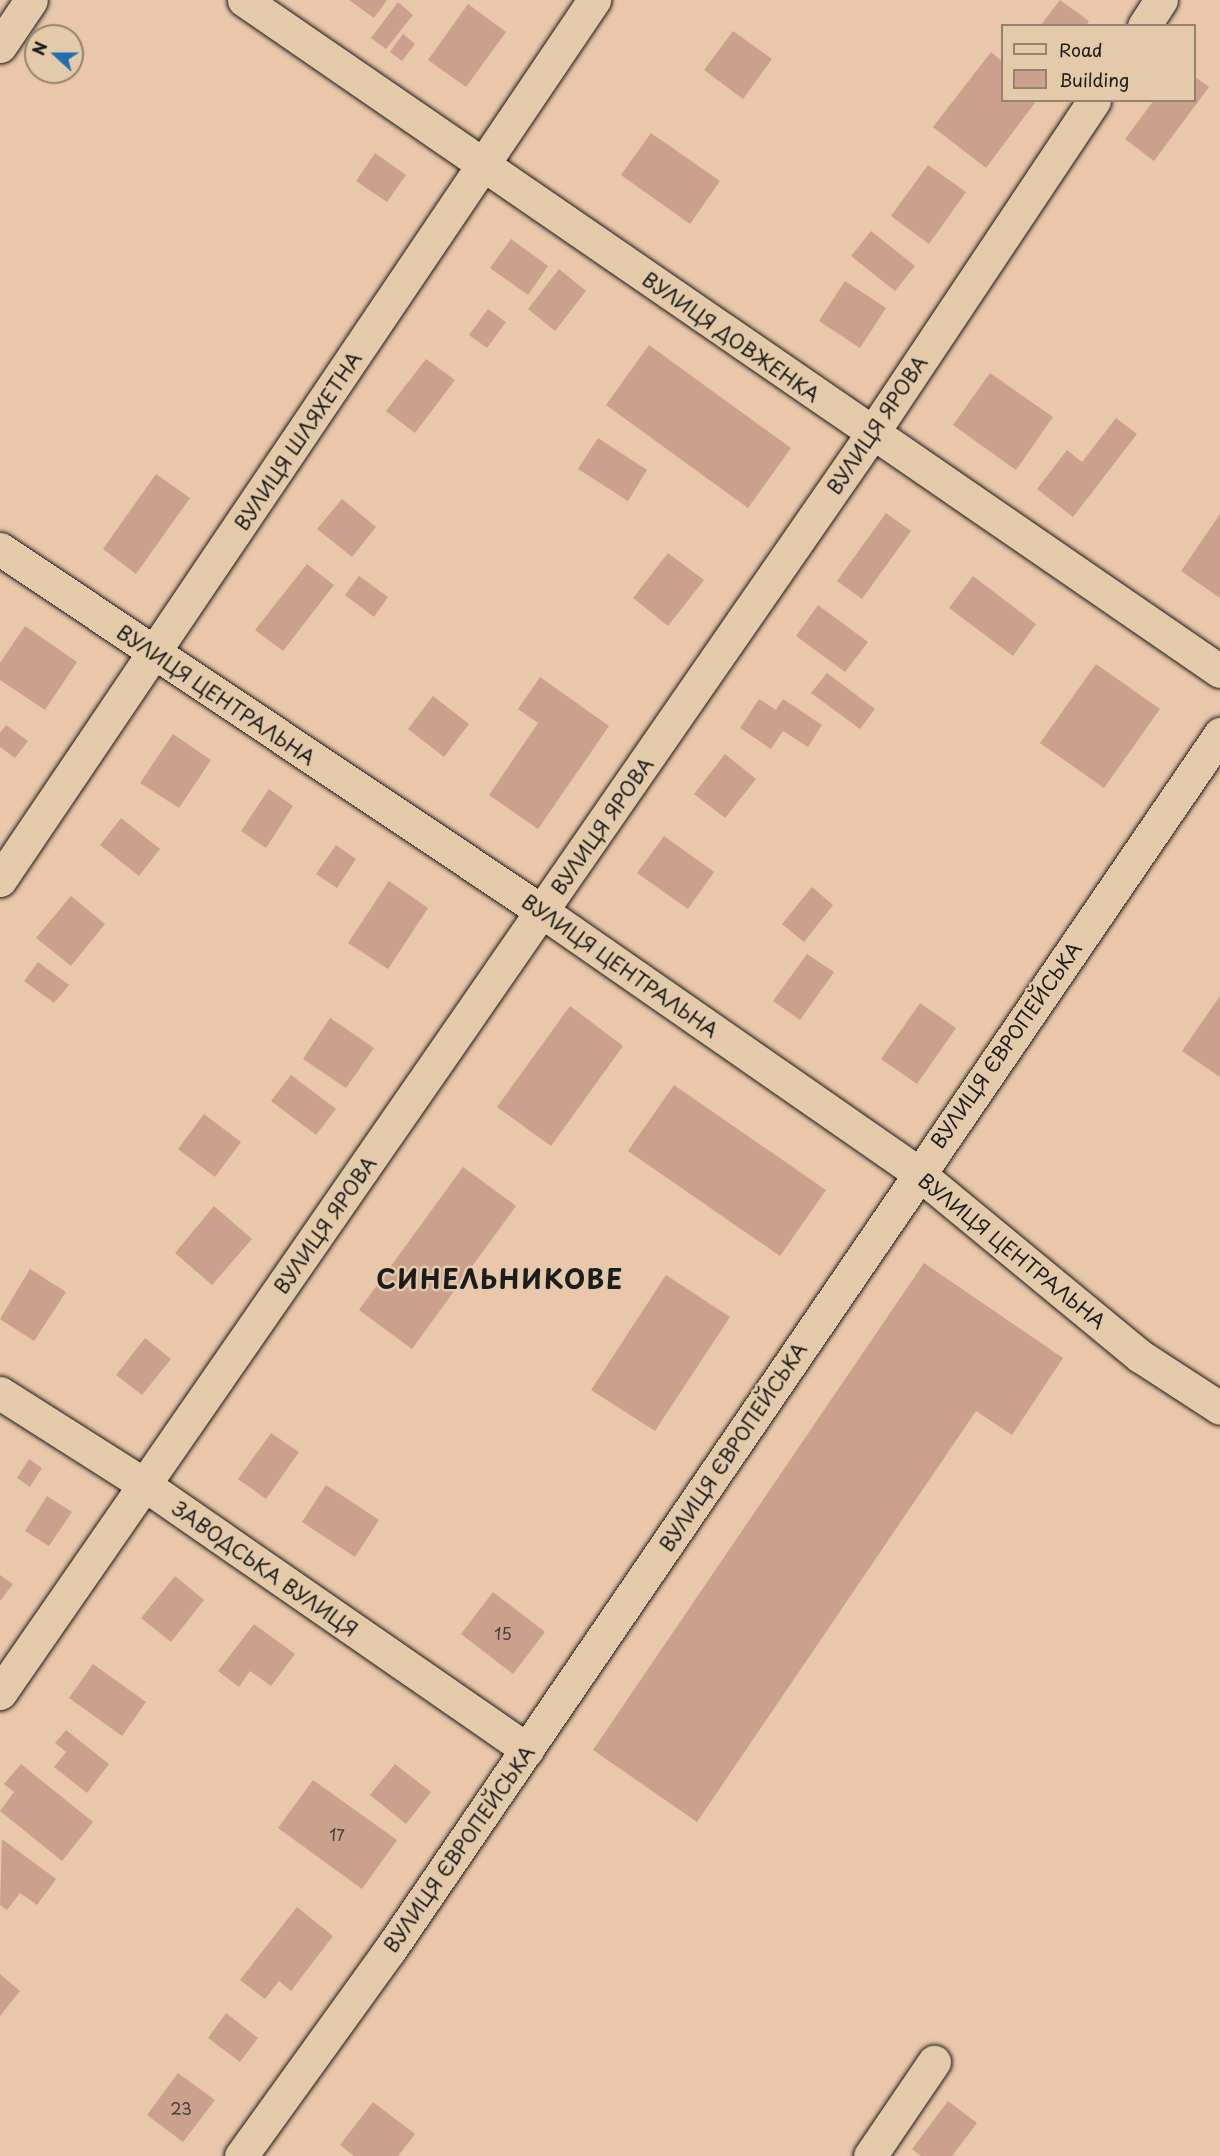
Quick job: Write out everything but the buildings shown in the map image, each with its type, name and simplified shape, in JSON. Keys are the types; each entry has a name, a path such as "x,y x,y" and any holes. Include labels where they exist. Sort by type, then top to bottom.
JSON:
{"street":[{"path":"0,46 31,0"},
{"name":"ВУЛИЦЯ ДОВЖЕНКА","path":"244,0 485,164 872,435 1220,671"},
{"name":"ВУЛИЦЯ ШЛЯХЕТНА","path":"0,880 594,0"},
{"path":"1145,24 1161,0"},
{"name":"ВУЛИЦЯ ЯРОВА","path":"0,1693 872,435 1093,102"},
{"name":"ВУЛИЦЯ ЦЕНТРАЛЬНА","path":"0,549 153,654 543,912 918,1173 1140,1356 1220,1408"},
{"name":"ВУЛИЦЯ ЄВРОПЕЙСЬКА","path":"241,2156 527,1750 918,1173 1220,734"},
{"name":"ЗАВОДСЬКА ВУЛИЦЯ","path":"0,1393 145,1485 527,1750"},
{"path":"870,2156 934,2062"}],"district":[{"name":"СИНЕЛЬНИКОВЕ","path":"500,1279"}]}
